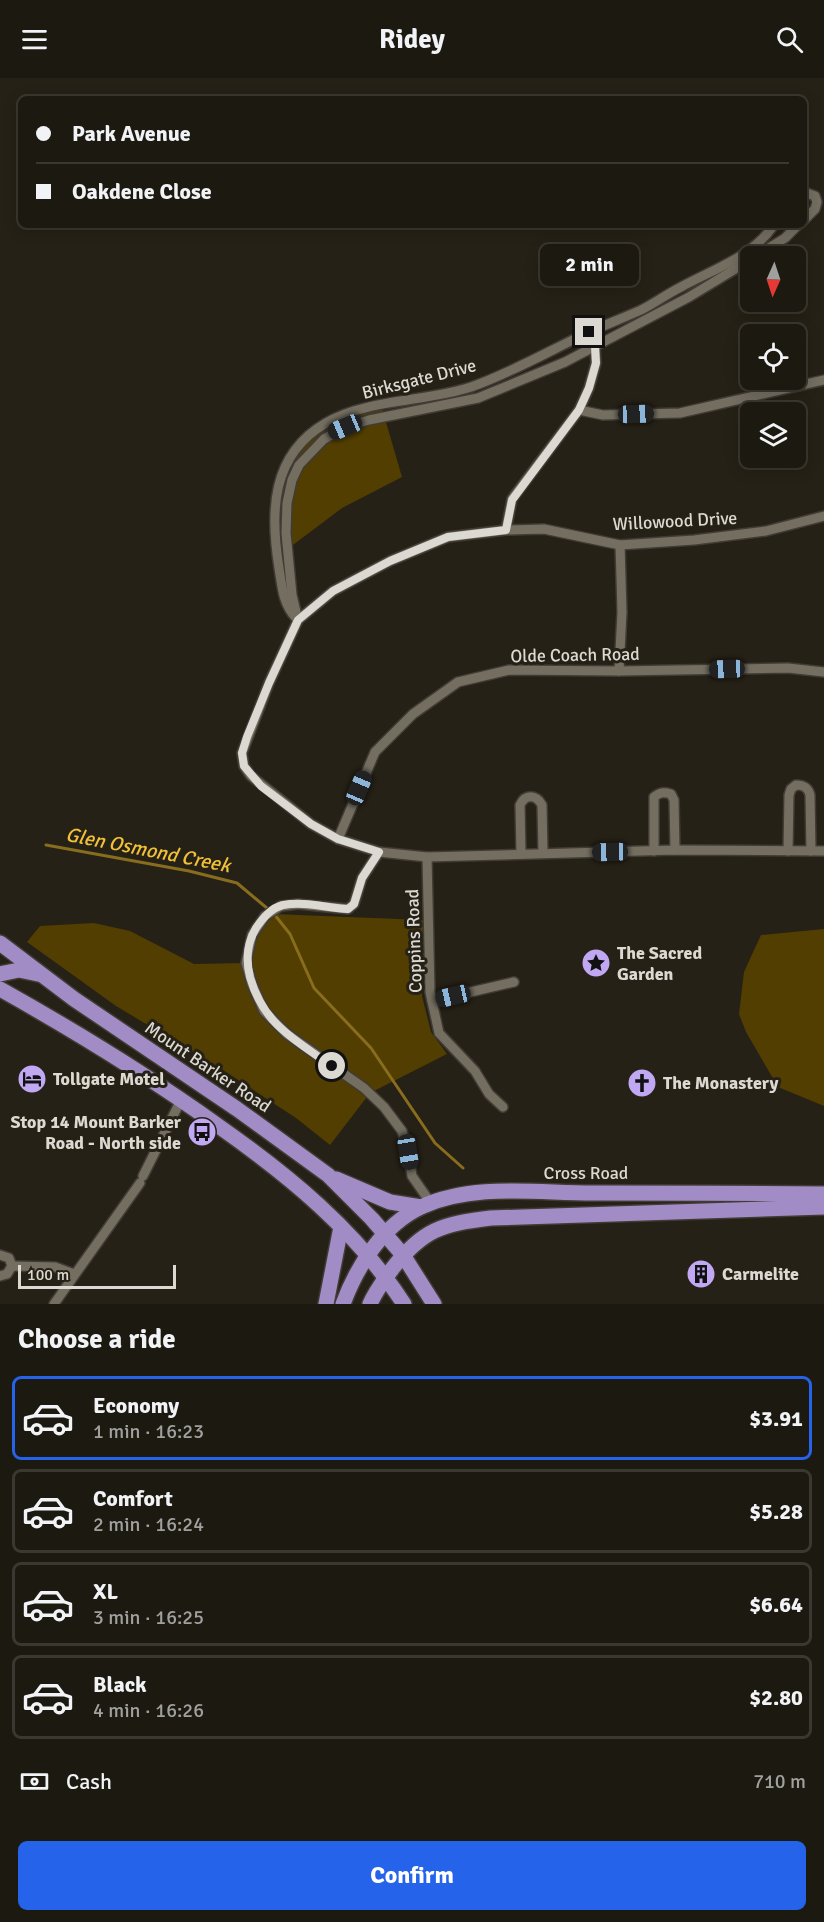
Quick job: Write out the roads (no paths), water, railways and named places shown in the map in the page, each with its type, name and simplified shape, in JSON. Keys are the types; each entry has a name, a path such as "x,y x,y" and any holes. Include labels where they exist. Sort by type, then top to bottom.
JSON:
{"highway":[{"name":"Mount Barker Road","path":"0,943 146,1049 237,1109 328,1175 386,1234 403,1255 434,1304"},
{"path":"0,974 19,970 42,975"},
{"path":"0,989 95,1044 182,1100 279,1170 312,1198 368,1255 404,1304"},
{"path":"328,1175 390,1202 427,1205"},
{"name":"Cross Road","path":"343,1304 354,1275 386,1234 409,1214 427,1205 466,1195 506,1192 824,1194"},
{"path":"370,1304 385,1278 421,1237 455,1223 491,1218 824,1207"},
{"path":"326,1304 341,1227"}],"street":[{"path":"807,193 815,196 817,202 815,209 807,217"},
{"name":"Birksgate Drive","path":"298,620 288,609 283,597 276,548 274,507 287,461 298,445 319,428 340,416 381,405 470,387 642,309 752,249 771,228"},
{"path":"772,246 795,228"},
{"name":"Birksgate Drive","path":"298,620 290,579 286,533 287,503 292,480 299,465 324,439 345,427 369,420 478,398 565,362 689,297 740,266"},
{"path":"506,530 512,500 579,410 589,388 595,366 595,346 589,332"},
{"path":"579,410 603,415 680,413 824,381"},
{"name":"Willowood Drive","path":"298,620 333,591 390,561 448,537 506,530 544,530 620,544 694,540 766,531 824,516"},
{"path":"619,671 622,612 620,544"},
{"path":"298,620 247,737 242,753 244,766 261,786 311,824 338,839 379,852 427,857 675,850 824,851"},
{"name":"Olde Coach Road","path":"338,839 375,752 413,714 458,682 509,670 788,668 824,672"},
{"path":"788,851 789,795 791,789 796,785 803,785 809,790 811,851"},
{"path":"654,851 654,797 665,792 671,794 674,800 675,850"},
{"path":"521,854 520,805 524,799 531,796 538,799 542,805 543,853"},
{"path":"379,852 362,878 354,904 348,909 298,904 281,906 264,916 252,934 246,963 264,1011 287,1034 364,1088 384,1107 402,1131 412,1176 428,1199 427,1205"},
{"name":"Coppins Road","path":"427,857 430,992 439,1033 476,1071 489,1095 503,1107"},
{"path":"432,1001 514,982"},
{"path":"54,1304 141,1180 182,1100"},
{"path":"0,1255 9,1258 12,1266"},
{"path":"12,1266 55,1267 74,1274"},
{"path":"0,1276 7,1274 12,1266"}],"waterway":[{"name":"Glen Osmond Creek","path":"46,845 189,871 237,883 274,914 290,934 314,988 371,1048 435,1143 463,1168"}],"place":[{"name":"The Sacred Garden","path":"596,963"},
{"name":"Tollgate Motel","path":"32,1079"},
{"name":"The Monastery","path":"642,1083"},
{"name":"Stop 14 Mount Barker Road - North side","path":"202,1132"},
{"name":"Carmelite","path":"701,1274"}]}
